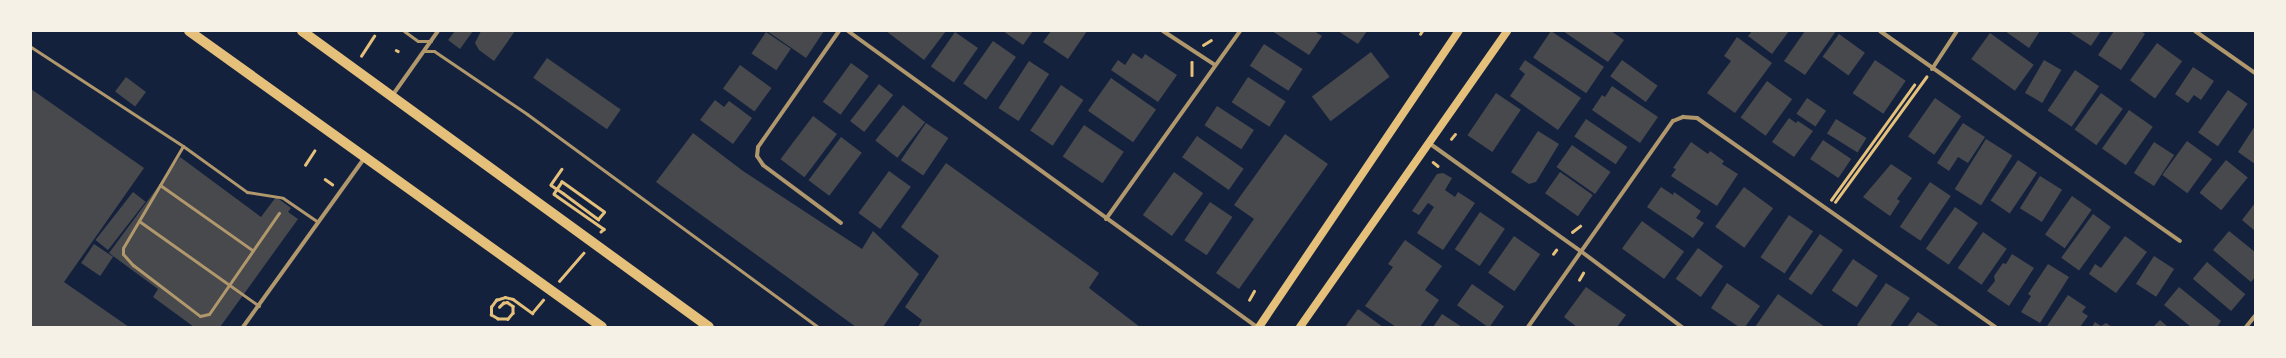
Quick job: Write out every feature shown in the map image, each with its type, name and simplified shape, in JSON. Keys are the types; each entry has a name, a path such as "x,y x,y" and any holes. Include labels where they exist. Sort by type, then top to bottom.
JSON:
{"main road":[{"path":"189,31 602,327"},
{"path":"302,31 709,327"},
{"path":"1258,327 1459,31"},
{"path":"1300,327 1507,31"}],"street":[{"path":"392,96 438,31"},
{"path":"839,31 758,147 757,156 763,165 841,223"},
{"path":"848,31 1106,219 1258,327"},
{"path":"1163,31 1215,65"},
{"path":"1106,219 1240,31"},
{"path":"1880,31 1932,69 2180,240"},
{"path":"1932,69 1957,31"},
{"path":"2195,31 2255,73"},
{"path":"1528,327 1673,121 1683,117 1697,118 1995,327"},
{"path":"1428,143 1582,252 1682,327"},
{"path":"243,327 365,158"},
{"path":"2246,327 2255,316"}],"lane":[{"path":"404,31 418,41 430,41"},
{"path":"31,48 183,146 247,192 283,198 318,222"},
{"path":"424,51 434,51 527,114 818,327"},
{"path":"183,146 123,248 123,254 133,265 200,316 209,314 279,213"},
{"path":"160,185 252,250"},
{"path":"139,221 259,306"}],"path":[{"path":"360,57 374,36"},
{"path":"1203,46 1211,40"},
{"path":"1192,62 1192,75"},
{"path":"1829,210 1932,69"},
{"path":"1830,202 1914,85"},
{"path":"1451,139 1455,134"},
{"path":"305,165 314,151"},
{"path":"1433,162 1438,166"},
{"path":"562,169 551,185 563,193 598,219 604,212 562,182 554,194 604,229 598,235"},
{"path":"325,179 336,187"},
{"path":"1570,234 1580,226"},
{"path":"558,283 588,247"},
{"path":"1554,254 1556,250"},
{"path":"1579,280 1583,273"},
{"path":"1249,300 1254,291"},
{"path":"499,307 503,303 507,302 513,306 513,313 508,319 498,319 491,315 491,307 496,300 505,297 513,299 532,313 548,295"}],"building":[{"path":"455,31 473,31 460,49 448,40"},
{"path":"481,31 515,31 494,61 479,50 475,43"},
{"path":"767,31 824,31 806,58"},
{"path":"886,31 946,31 924,60"},
{"path":"1003,31 1033,31 1023,45"},
{"path":"1051,31 1087,31 1068,59 1043,42"},
{"path":"1272,31 1314,31 1322,36 1309,55"},
{"path":"1338,31 1367,31 1358,44"},
{"path":"1551,31 1604,67 1586,93 1533,58"},
{"path":"1563,31 1611,31 1624,40 1608,62"},
{"path":"1752,31 1789,31 1772,54 1748,36"},
{"path":"1805,31 1836,31 1805,75 1784,61"},
{"path":"2005,31 2040,31 2029,48"},
{"path":"2068,31 2101,31 2091,46"},
{"path":"2114,31 2141,31 2145,34 2121,70 2098,55"},
{"path":"766,32 791,49 776,70 751,54"},
{"path":"955,32 978,48 954,82 931,66"},
{"path":"1990,33 2034,65 2015,91 1971,59"},
{"path":"1839,34 1865,53 1848,75 1823,57"},
{"path":"1737,37 1772,63 1735,113 1707,93 1731,61 1724,56"},
{"path":"993,41 1016,57 986,100 963,84"},
{"path":"2157,43 2182,61 2155,98 2130,80"},
{"path":"1264,44 1303,69 1288,91 1250,66"},
{"path":"1371,52 1390,77 1331,121 1312,97"},
{"path":"1133,53 1142,59 1145,54 1177,75 1158,102 1111,70 1118,60 1125,65"},
{"path":"547,58 621,110 607,129 533,78"},
{"path":"1525,60 1581,98 1558,130 1510,96 1525,74 1519,69"},
{"path":"1622,60 1658,86 1646,102 1610,76"},
{"path":"1875,60 1906,81 1883,114 1853,93"},
{"path":"2044,60 2061,70 2042,103 2025,93"},
{"path":"1029,61 1049,74 1019,121 999,108"},
{"path":"851,63 869,76 841,115 823,102"},
{"path":"740,65 772,88 755,111 723,88"},
{"path":"2193,67 2214,81 2201,100 2194,95 2188,103 2175,94"},
{"path":"2075,70 2099,86 2072,127 2048,111"},
{"path":"126,77 146,92 135,106 115,91"},
{"path":"1248,77 1286,102 1269,127 1232,102"},
{"path":"1111,78 1156,110 1133,142 1088,111"},
{"path":"1767,81 1792,99 1766,136 1741,117"},
{"path":"879,84 893,95 864,132 850,121"},
{"path":"1061,85 1083,100 1053,146 1030,131"},
{"path":"1612,86 1658,117 1640,143 1592,110 1602,95 1605,97"},
{"path":"31,89 144,168 64,282 129,327 31,327"},
{"path":"2228,90 2248,104 2218,146 2198,133"},
{"path":"1496,93 1521,110 1492,152 1467,135"},
{"path":"2101,93 2123,109 2096,145 2075,129"},
{"path":"1807,98 1826,111 1815,127 1796,114"},
{"path":"1935,98 1961,116 1934,155 1908,137"},
{"path":"715,100 724,107 729,101 752,118 733,144 700,120"},
{"path":"903,105 925,122 897,158 875,140"},
{"path":"1217,106 1254,130 1241,149 1204,125"},
{"path":"2129,110 2153,127 2126,165 2102,149"},
{"path":"813,116 837,134 804,177 781,159"},
{"path":"1789,118 1796,123 1798,121 1813,131 1794,157 1772,142"},
{"path":"1586,119 1627,147 1616,164 1574,136"},
{"path":"1836,119 1867,138 1858,152 1827,133"},
{"path":"926,123 948,138 923,175 901,160"},
{"path":"1963,123 1985,137 1968,163 1958,157 1949,171 1937,163"},
{"path":"1084,125 1124,152 1103,183 1063,157"},
{"path":"2255,126 2255,164 2238,152"},
{"path":"1538,131 1559,144 1536,182 1529,184 1511,172"},
{"path":"693,133 743,171 862,249 873,231 919,274 883,327 856,327 656,182"},
{"path":"1285,134 1328,164 1239,289 1216,273 1254,219 1234,205"},
{"path":"1197,136 1244,169 1229,190 1182,157"},
{"path":"841,137 862,153 829,196 809,180"},
{"path":"1986,139 2012,155 1981,205 1955,189"},
{"path":"1823,140 1851,159 1838,178 1810,159"},
{"path":"2187,141 2212,159 2187,193 2162,175"},
{"path":"1691,142 1708,154 1710,151 1724,161 1722,164 1738,174 1717,206 1671,176 1676,169 1673,168"},
{"path":"2154,142 2174,155 2154,186 2134,173"},
{"path":"1572,145 1611,172 1595,194 1557,167"},
{"path":"180,157 261,217 276,197 291,208 288,212 298,219 220,327 194,327 153,297 158,289 109,253"},
{"path":"2018,160 2037,173 2010,213 1991,201"},
{"path":"2226,160 2248,178 2221,210 2200,193"},
{"path":"946,163 1099,273 1089,288 1140,327 918,327 922,320 905,307 939,256 901,227"},
{"path":"1891,164 1912,178 1897,199 1900,201 1890,216 1863,197"},
{"path":"889,171 911,187 880,229 858,213"},
{"path":"1174,172 1203,193 1172,236 1143,215"},
{"path":"1560,172 1593,195 1578,216 1545,193"},
{"path":"1443,173 1452,178 1445,190 1455,197 1458,192 1475,203 1443,250 1417,233 1434,207 1428,203 1419,215 1412,211 1437,174"},
{"path":"2040,176 2062,190 2042,222 2020,208"},
{"path":"1930,182 1951,196 1921,241 1900,227"},
{"path":"1661,187 1673,195 1674,192 1701,211 1696,218 1704,223 1693,238 1647,207"},
{"path":"1744,187 1773,208 1744,248 1715,227"},
{"path":"133,192 146,202 108,250 95,240"},
{"path":"2072,196 2092,210 2065,248 2045,235"},
{"path":"1210,202 1232,217 1207,255 1184,240"},
{"path":"2255,203 2255,231 2242,220"},
{"path":"1955,207 1978,223 1949,265 1926,249"},
{"path":"1480,212 1505,229 1480,266 1455,249"},
{"path":"2093,214 2111,227 2079,271 2061,258"},
{"path":"1789,215 1813,231 1785,273 1760,257"},
{"path":"1642,221 1684,252 1664,279 1622,249"},
{"path":"2229,231 2255,252 2255,277 2251,282 2213,250"},
{"path":"1983,232 2007,249 1982,285 1958,268"},
{"path":"1820,234 1843,250 1811,295 1788,279"},
{"path":"1514,236 1540,254 1514,291 1488,273"},
{"path":"2125,236 2147,252 2116,293 2089,274 2095,264 2101,268"},
{"path":"1405,240 1442,266 1425,290 1439,300 1420,327 1396,327 1365,306 1393,267 1388,264"},
{"path":"94,244 113,257 100,276 81,263"},
{"path":"1698,248 1723,266 1701,297 1676,279"},
{"path":"2012,254 2034,268 2009,306 1987,291 1995,281 1994,276 2003,263 2006,264"},
{"path":"2154,256 2174,269 2156,297 2136,284"},
{"path":"1853,259 1878,276 1857,307 1832,291"},
{"path":"2207,262 2245,294 2231,311 2193,279"},
{"path":"2048,264 2069,277 2040,323 2021,312 2031,296 2028,294"},
{"path":"1727,283 1760,306 1745,327 1739,327 1711,308"},
{"path":"1886,283 1910,298 1890,327 1860,327 1857,325"},
{"path":"1472,284 1504,306 1488,327 1457,305"},
{"path":"1586,287 1626,315 1617,327 1577,327 1564,317"},
{"path":"2179,287 2221,321 2217,327 2191,327 2164,305"},
{"path":"1778,294 1825,327 1755,327"},
{"path":"2068,295 2086,307 2082,312 2088,316 2080,327 2047,326"},
{"path":"1358,309 1383,327 1345,327"},
{"path":"1918,312 1940,327 1907,327"},
{"path":"1442,314 1462,327 1433,327"},
{"path":"2160,320 2168,327 2153,327"},
{"path":"2095,322 2101,326 2106,323 2112,327 2092,327"}]}
